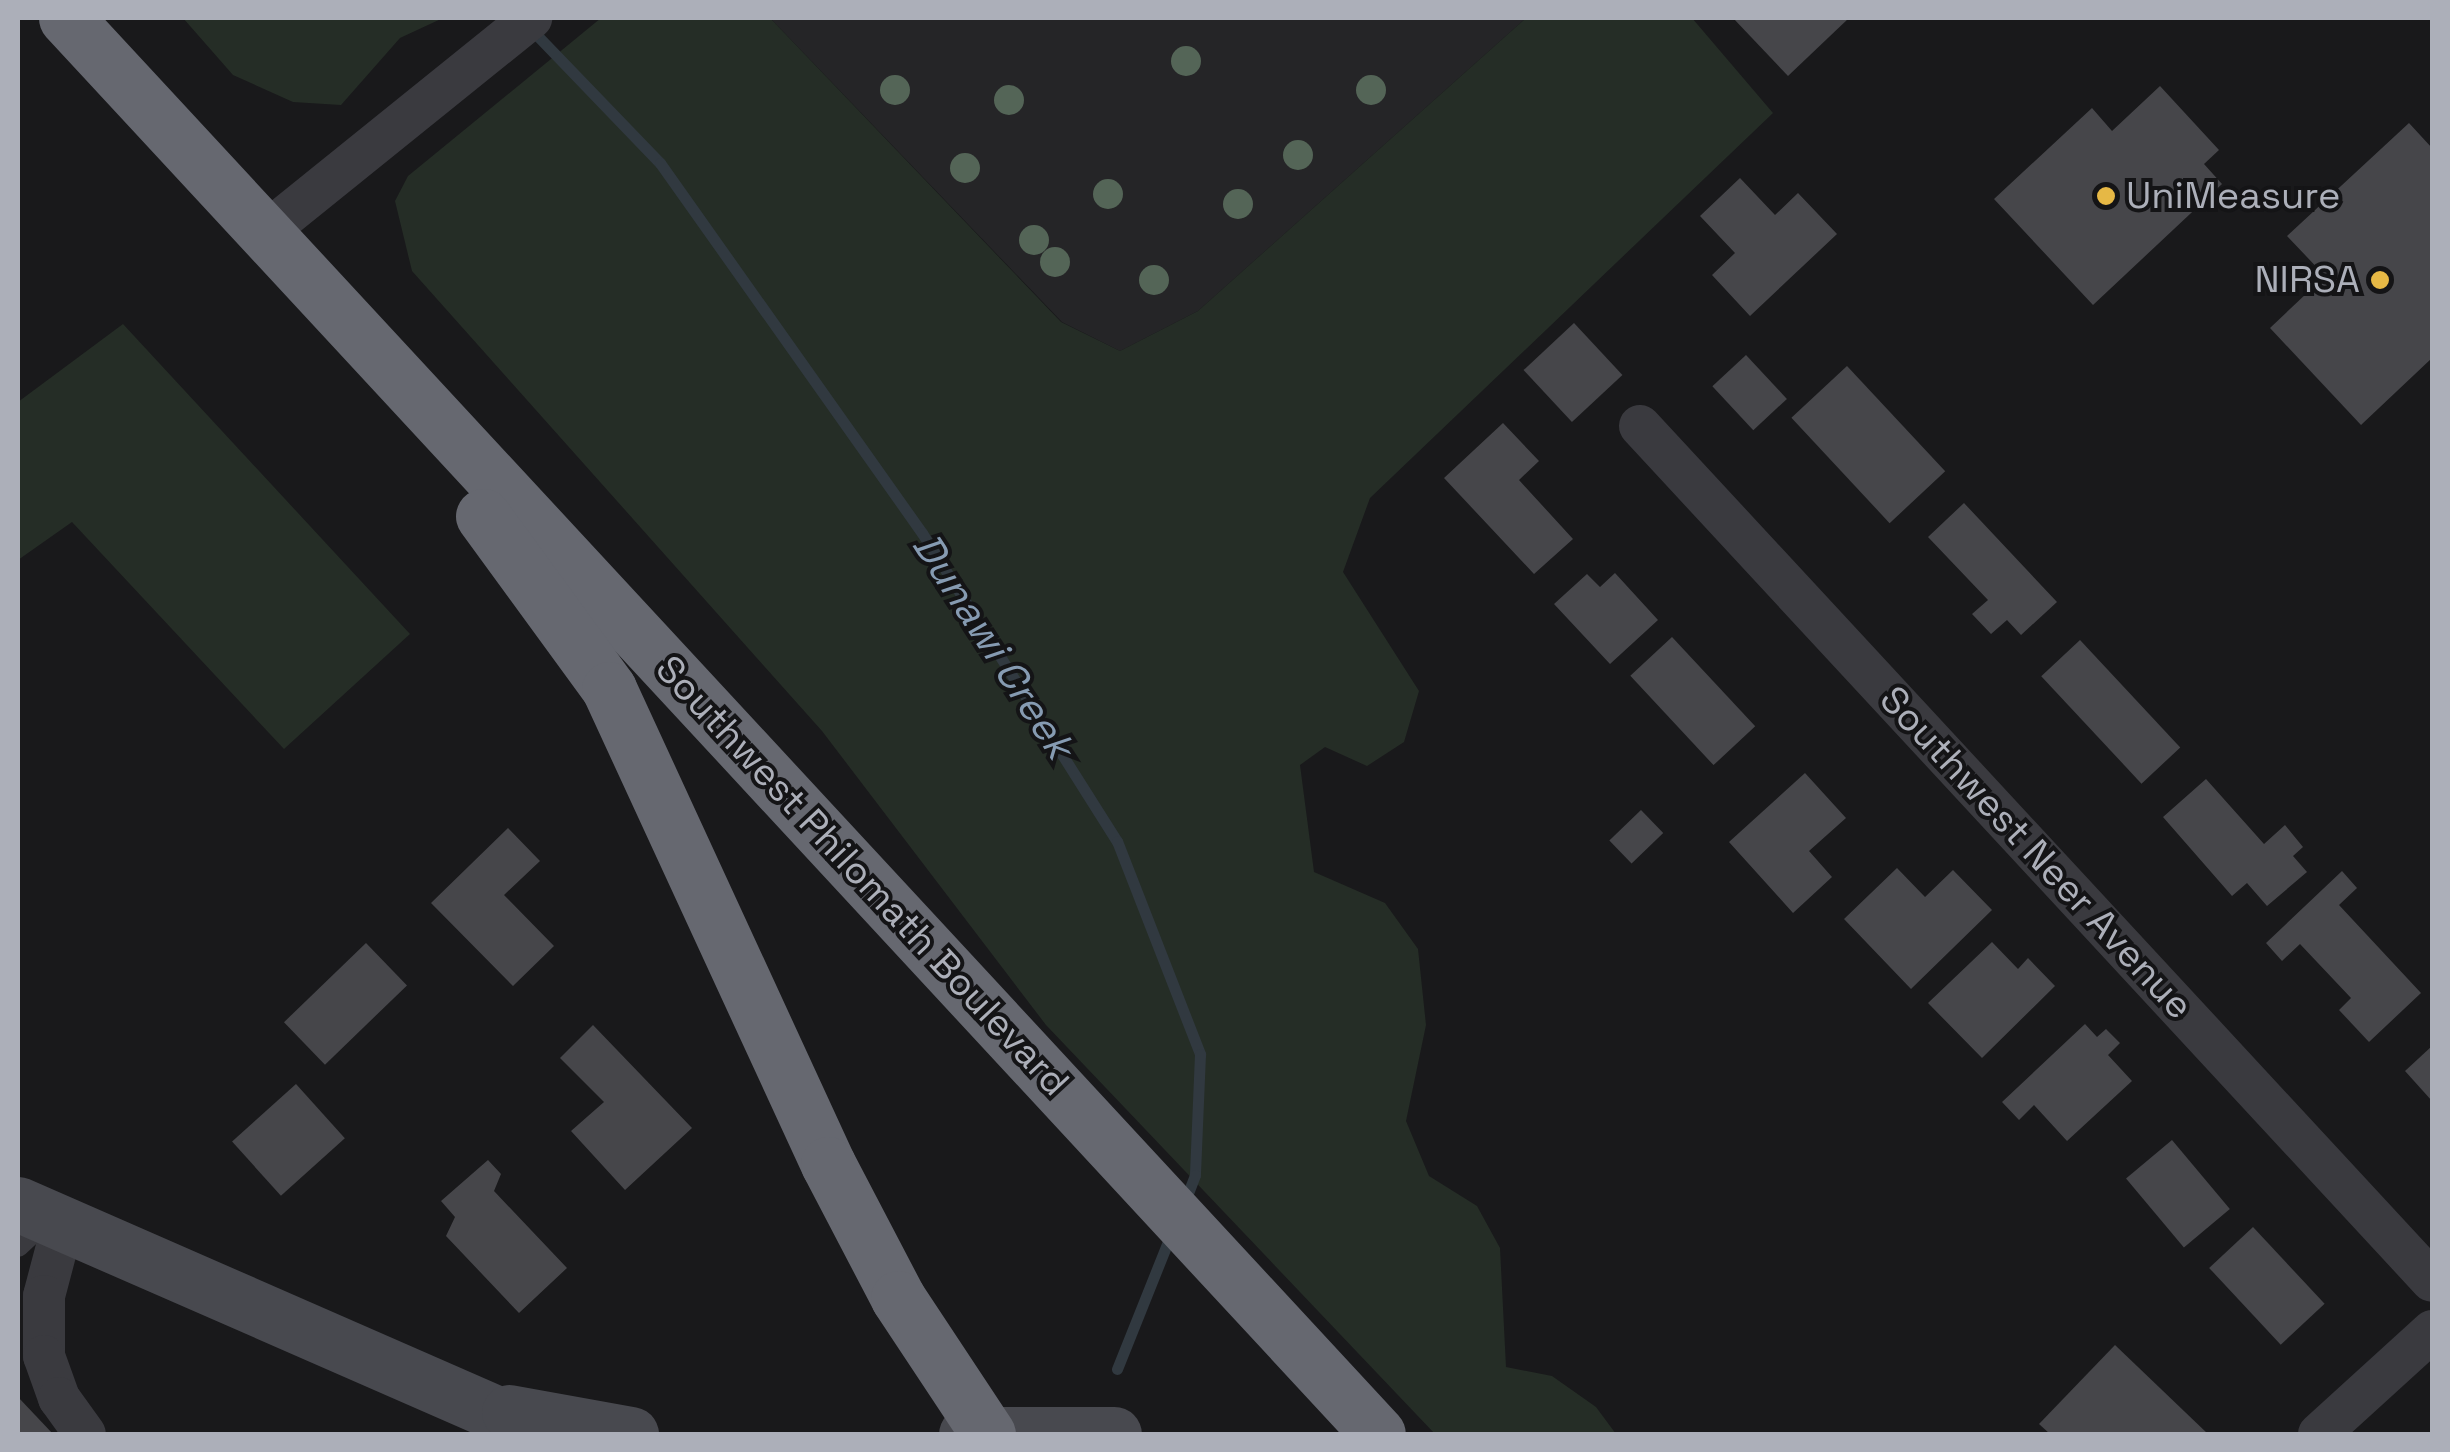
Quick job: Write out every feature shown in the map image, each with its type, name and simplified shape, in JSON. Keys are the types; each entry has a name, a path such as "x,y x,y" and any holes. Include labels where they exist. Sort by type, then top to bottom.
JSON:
{"highway":[{"name":"Southwest Philomath Boulevard","path":"66,18 1378,1434"},
{"name":"Southwest Philomath Boulevard","path":"345,317 432,454 544,591 609,689 828,1164 898,1298 980,1434"}],"main road":[{"path":"36,1223 544,1434"},
{"path":"481,1406 632,1434"},
{"path":"980,1434 1114,1434"}],"street":[{"path":"266,232 518,27"},
{"name":"Southwest Neer Avenue","path":"1640,426 2432,1280"},
{"path":"36,1223 44,1296 44,1356 58,1398 84,1434"},
{"path":"2319,1434 2432,1331"}],"shaded area":[{"path":"183,18 443,18 400,38 341,105 293,102 233,75"},
{"path":"601,18 770,18 1061,322 1120,351 1198,311 1526,18 1692,18 1773,113 1370,498 1343,572 1419,691 1404,742 1367,766 1325,747 1300,765 1314,872 1385,903 1418,949 1426,1025 1406,1121 1429,1176 1477,1206 1500,1248 1506,1367 1552,1376 1596,1407 1616,1434 1435,1434 1046,1025 822,731 412,271 395,201 408,176"},
{"path":"770,18 1526,18 1198,311 1120,351 1062,322"},
{"path":"123,324 410,634 284,749 72,522 18,560 18,402"}],"building":[{"path":"1733,18 1849,18 1788,76"},
{"path":"2160,86 2219,150 2204,164 2222,184 2093,305 1994,199 2092,108 2112,131"},
{"path":"2409,123 2432,148 2432,358 2361,425 2270,328 2325,276 2287,236"},
{"path":"1740,178 1775,215 1798,193 1837,234 1750,316 1712,275 1735,253 1700,216"},
{"path":"1574,323 1622,375 1572,422 1524,370"},
{"path":"1746,355 1787,399 1753,430 1712,386"},
{"path":"1847,366 1945,471 1890,523 1791,418"},
{"path":"1503,423 1539,461 1519,480 1573,539 1534,574 1444,478"},
{"path":"1964,503 2057,602 2021,635 2007,620 1991,634 1972,614 1988,600 1928,537"},
{"path":"1615,573 1658,620 1610,664 1554,604 1587,574 1600,587"},
{"path":"1672,637 1755,726 1714,765 1630,676"},
{"path":"2080,640 2180,748 2141,784 2041,676"},
{"path":"1805,773 1846,818 1809,851 1832,877 1793,913 1729,842"},
{"path":"2206,779 2264,844 2285,825 2303,847 2293,856 2307,872 2267,906 2247,883 2232,896 2163,817"},
{"path":"1641,810 1663,833 1632,864 1609,841"},
{"path":"508,828 540,861 504,895 554,946 513,986 431,903"},
{"path":"1897,868 1925,897 1953,870 1992,910 1911,989 1844,919"},
{"path":"2342,871 2357,888 2339,905 2421,993 2369,1042 2339,1010 2351,998 2300,944 2282,961 2266,943"},
{"path":"1992,942 2018,969 2028,958 2055,986 1982,1058 1928,1003"},
{"path":"366,943 407,985 325,1065 284,1022"},
{"path":"2085,1024 2097,1037 2106,1029 2120,1043 2108,1055 2132,1081 2067,1141 2034,1105 2019,1120 2002,1102"},
{"path":"593,1025 692,1128 625,1190 571,1131 604,1102 560,1058"},
{"path":"2432,1046 2432,1101 2405,1071"},
{"path":"296,1084 345,1138 281,1196 232,1142"},
{"path":"2172,1140 2230,1209 2184,1248 2126,1179"},
{"path":"488,1160 501,1174 494,1191 567,1268 519,1313 446,1236 455,1217 441,1201"},
{"path":"2253,1227 2325,1304 2281,1345 2209,1268"},
{"path":"2115,1345 2208,1434 2050,1434 2039,1424"},
{"path":"18,1397 53,1434 18,1434"}],"waterway":[{"name":"Dunawi Creek","path":"529,27 660,163 922,533 1117,841 1200,1054 1195,1175 1184,1203"},
{"name":"Dunawi Creek","path":"1117,1369 1171,1234"}],"place":[{"name":"UniMeasure","path":"2106,196"},
{"name":"NIRSA","path":"2380,280"}]}
